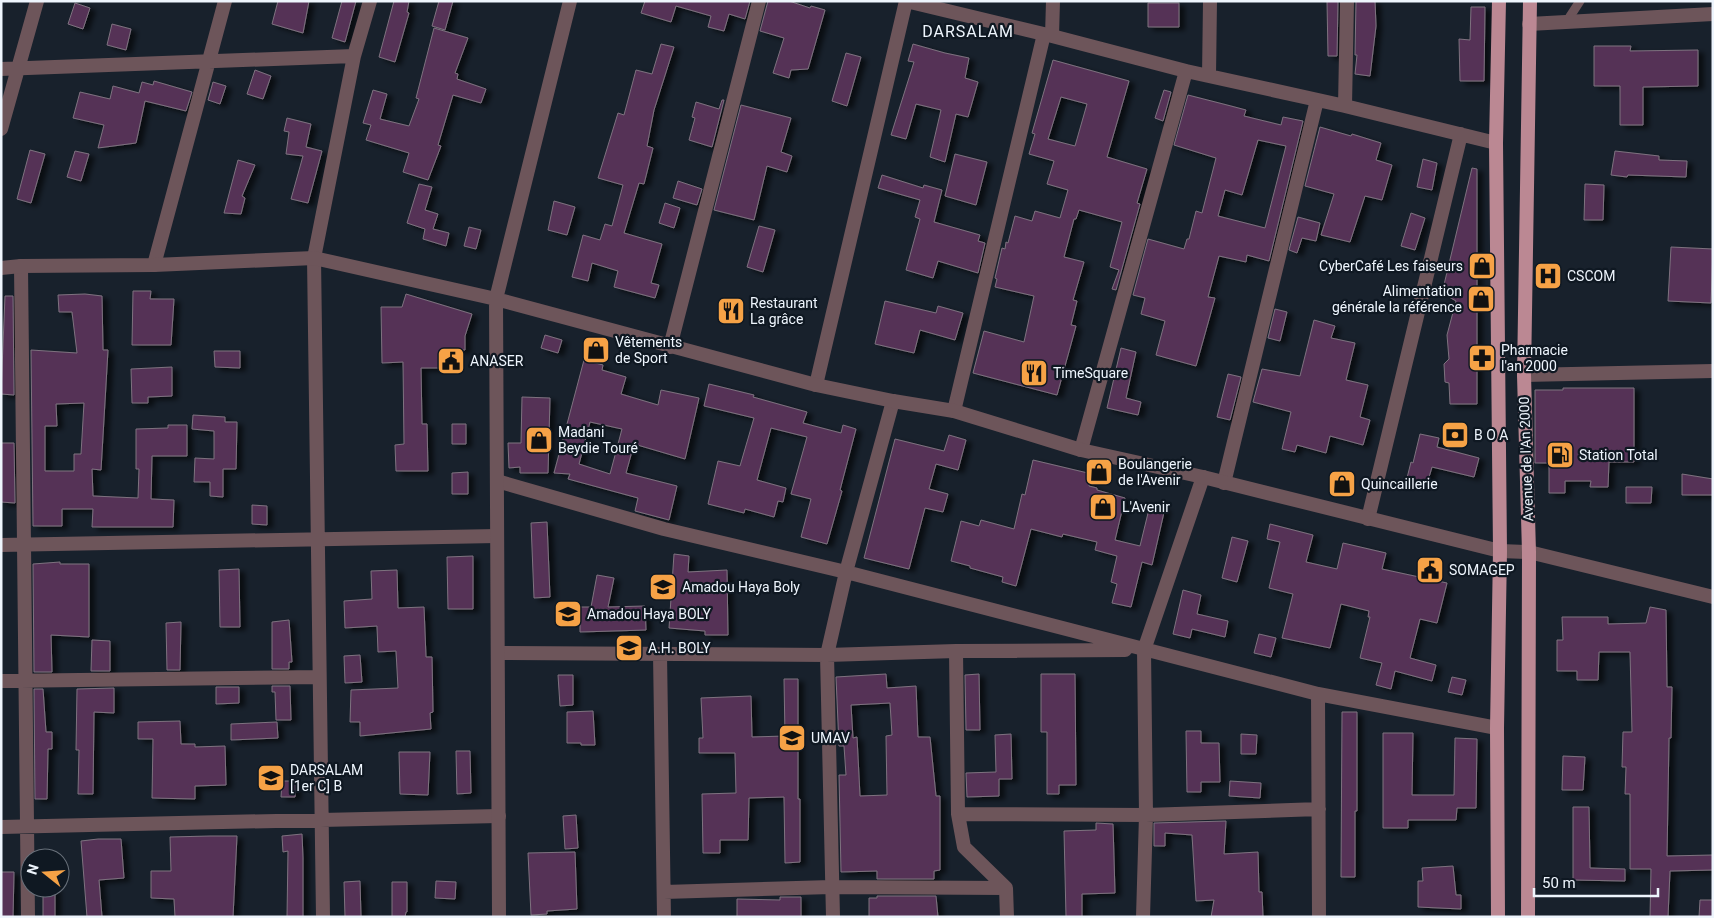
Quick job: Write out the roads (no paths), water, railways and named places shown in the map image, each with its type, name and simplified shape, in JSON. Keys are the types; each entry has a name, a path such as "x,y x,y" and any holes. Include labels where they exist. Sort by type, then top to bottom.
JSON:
{"main road":[{"name":"Avenue de l'An 2000","path":"1498,917 1497,728 1500,551 1496,142 1499,1"},
{"name":"Avenue de l'An 2000","path":"1528,917 1529,552 1524,375 1530,1"}],"street":[{"path":"1,129 37,1"},
{"path":"154,265 225,1"},
{"path":"323,917 314,258 354,56 370,1"},
{"path":"500,917 496,299 570,1"},
{"path":"670,347 759,1"},
{"path":"816,385 906,1 1186,71 1496,142"},
{"path":"954,411 1048,35 1053,1"},
{"path":"1208,76 1210,1"},
{"path":"1345,106 1347,1"},
{"path":"1529,24 1713,14"},
{"path":"1,69 354,56"},
{"path":"1081,450 1186,71"},
{"path":"1224,483 1317,100"},
{"path":"1368,519 1461,134"},
{"path":"1,268 21,266 154,265 314,258 496,299 816,385 954,411 1081,450 1203,476 1224,483 1500,551 1529,552 1713,597"},
{"path":"21,266 28,917"},
{"path":"1524,375 1713,371"},
{"path":"833,917 828,655 846,572 893,401"},
{"path":"1143,917 1146,815 1144,650 1203,476"},
{"path":"497,482 664,528 846,572 1318,694 1497,728"},
{"path":"1,545 497,536"},
{"path":"498,653 828,655 956,651 1144,650"},
{"path":"956,651 958,814 964,847 1006,888 1007,917"},
{"path":"660,654 664,917"},
{"path":"1,681 319,677"},
{"path":"1318,694 1319,917"},
{"path":"958,814 1146,815 1319,809"},
{"path":"1,827 499,816"},
{"path":"664,892 831,887 1006,888"}],"lane":[{"path":"1567,21 1580,1"}],"place":[{"name":"CyberCafé Les faiseurs","path":"1482,266"},
{"name":"CSCOM","path":"1548,276"},
{"name":"Alimentation générale la référence","path":"1481,299"},
{"name":"Restaurant La grâce","path":"731,311"},
{"name":"Vêtements de Sport","path":"596,350"},
{"name":"Pharmacie l'an 2000","path":"1482,358"},
{"name":"ANASER","path":"451,361"},
{"name":"TimeSquare","path":"1034,373"},
{"name":"B O A","path":"1455,435"},
{"name":"Madani Beydie Touré","path":"539,440"},
{"name":"Station Total","path":"1560,455"},
{"name":"Boulangerie de l'Avenir","path":"1099,472"},
{"name":"Quincaillerie","path":"1342,484"},
{"name":"L'Avenir","path":"1103,507"},
{"name":"SOMAGEP","path":"1430,570"},
{"name":"Amadou Haya Boly","path":"663,587"},
{"name":"Amadou Haya BOLY","path":"568,614"},
{"name":"A.H. BOLY","path":"629,648"},
{"name":"UMAV","path":"792,738"},
{"name":"DARSALAM [1er C] B","path":"271,778"}],"district":[{"name":"DARSALAM","path":"968,31"}]}
